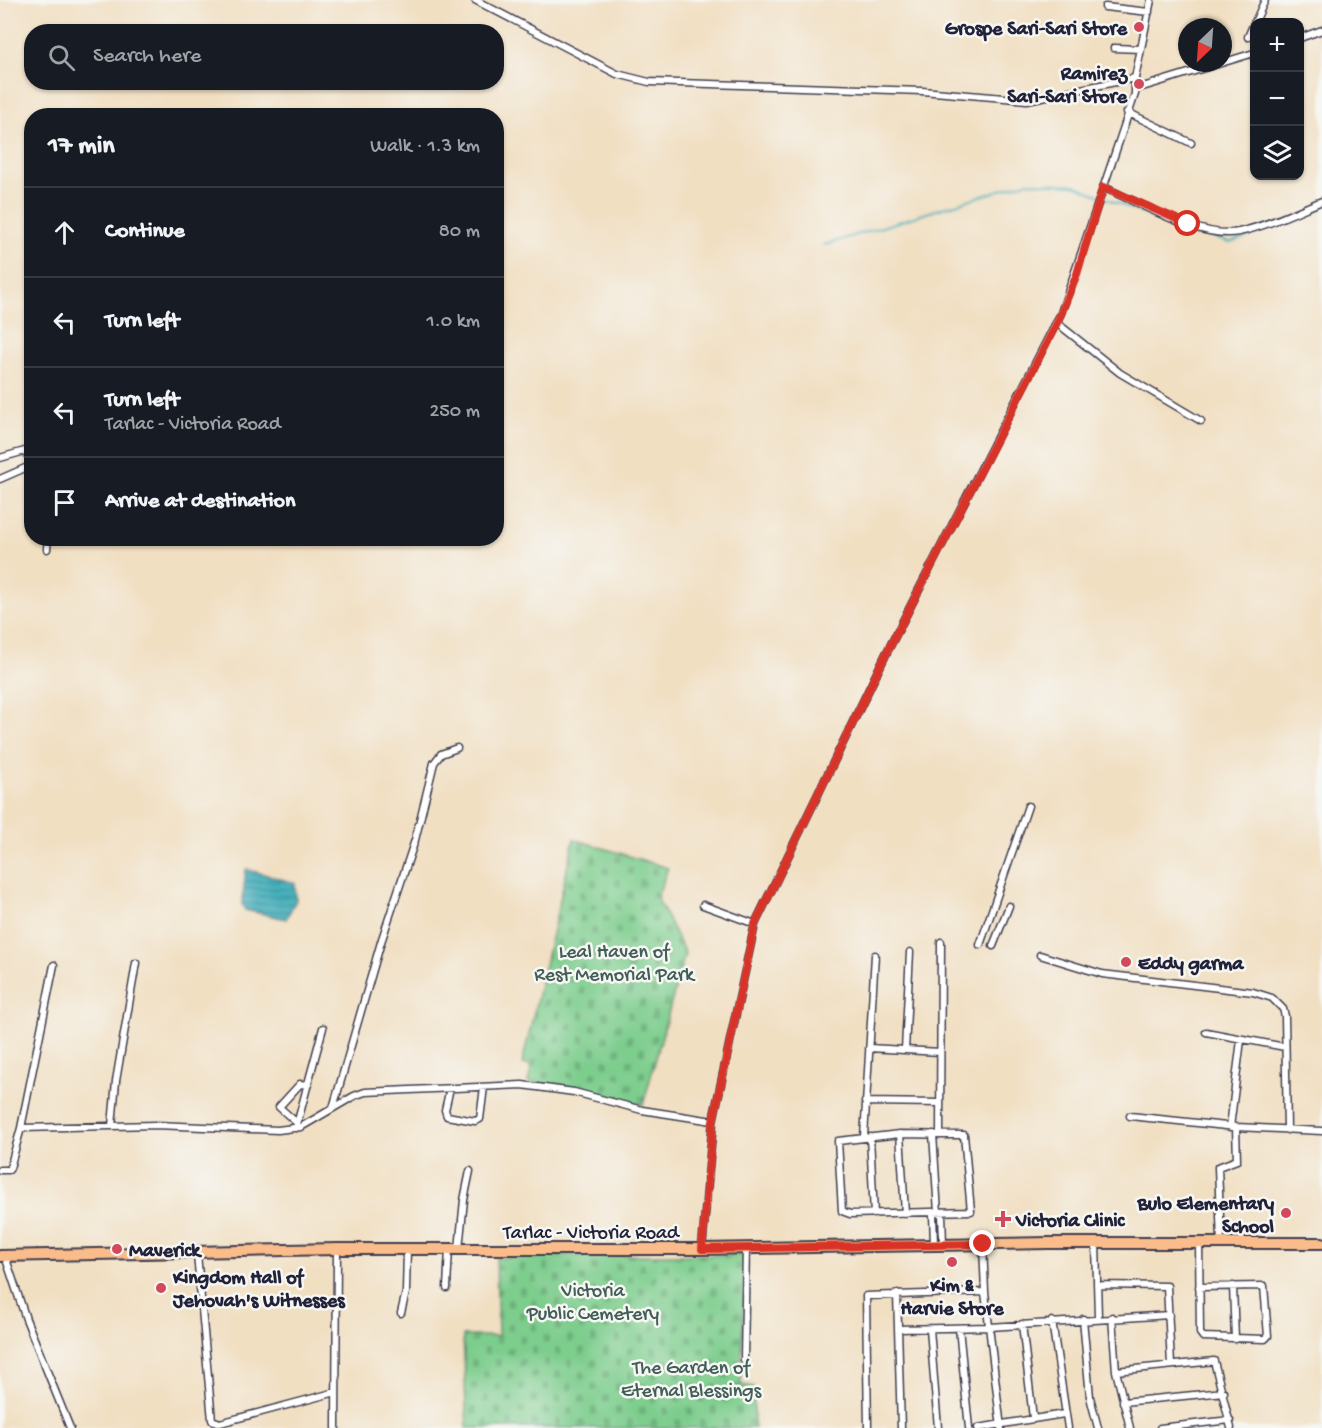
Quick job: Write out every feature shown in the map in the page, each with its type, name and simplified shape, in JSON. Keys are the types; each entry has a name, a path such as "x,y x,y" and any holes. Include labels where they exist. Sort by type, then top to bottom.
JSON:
{"main road":[{"name":"Tarlac - Victoria Road","path":"3,1256 197,1254 337,1249 702,1249 1199,1241 1322,1243"}],"street":[{"path":"475,0 617,74 649,82 922,91 1027,100 1135,78"},
{"path":"702,1249 713,1121 755,924 883,660 1057,323 1077,274 1136,89 1135,78 1151,0"},
{"path":"1257,18 1265,0"},
{"path":"1105,8 1149,12"},
{"path":"1304,36 1322,30"},
{"path":"1248,37 1250,33"},
{"path":"1114,48 1141,50"},
{"path":"1136,89 1250,54"},
{"path":"1127,112 1191,143"},
{"path":"1103,187 1188,224 1214,232 1237,232 1322,201"},
{"path":"1057,323 1120,373 1201,421"},
{"path":"0,458 23,452"},
{"path":"0,479 24,468"},
{"path":"333,1109 381,942 415,840 429,776 441,754 457,748"},
{"path":"980,945 1028,806"},
{"path":"703,905 755,924"},
{"path":"993,946 1009,906"},
{"path":"938,1245 936,1134 940,1102 941,942"},
{"path":"904,1050 910,952"},
{"path":"874,1214 865,1102 875,955"},
{"path":"1040,955 1102,974 1245,990 1272,998 1284,1012 1287,1130"},
{"path":"112,1126 116,1081 136,963"},
{"path":"0,1170 10,1168 21,1128 54,965"},
{"path":"296,1126 323,1028"},
{"path":"1206,1032 1241,1041 1285,1047"},
{"path":"1221,1241 1218,1167 1237,1160 1233,1127 1241,1041"},
{"path":"869,1048 940,1052"},
{"path":"296,1126 279,1107 295,1087 300,1084 308,1085"},
{"path":"21,1128 112,1126 278,1130 296,1126 365,1092 522,1085 574,1092 642,1110 713,1121"},
{"path":"450,1088 447,1116 475,1121 480,1119 484,1087"},
{"path":"865,1102 940,1102"},
{"path":"1130,1116 1233,1127 1322,1131"},
{"path":"900,1134 906,1213"},
{"path":"900,1134 959,1134 966,1139 972,1207 968,1213 850,1214 842,1211 838,1141 900,1134"},
{"path":"447,1288 470,1172"},
{"path":"1199,1241 1199,1287 1200,1333 1203,1337 1265,1339 1270,1332 1264,1286 1199,1287"},
{"path":"1096,1243 1098,1317"},
{"path":"983,1244 985,1292 1000,1426"},
{"path":"744,1360 746,1248"},
{"path":"336,1428 337,1249"},
{"path":"401,1313 406,1292 406,1249"},
{"path":"197,1254 212,1420 220,1423 336,1392"},
{"path":"3,1256 70,1428"},
{"path":"1097,1285 1167,1286 1171,1365"},
{"path":"1233,1286 1235,1339"},
{"path":"868,1428 866,1296 985,1292"},
{"path":"897,1294 901,1428"},
{"path":"898,1329 990,1327 1098,1317 1169,1315"},
{"path":"1112,1317 1116,1371 1130,1428"},
{"path":"1083,1319 1090,1397 1098,1428"},
{"path":"1052,1321 1068,1428"},
{"path":"1022,1324 1033,1418"},
{"path":"959,1328 969,1428"},
{"path":"930,1329 938,1428"},
{"path":"1116,1371 1214,1361 1224,1392 1230,1424 1160,1428"},
{"path":"1124,1402 1224,1392"},
{"path":"978,1428 1000,1426 1064,1413"}],"green space":[{"name":"Leal Haven of Rest Memorial Park","path":"574,839 668,868 657,898 685,953 643,1105 575,1088 528,1082 532,1065 522,1064"},
{"path":"552,1255 745,1255 741,1385 754,1387 754,1428 467,1428 463,1336 498,1336 496,1258"}],"water":[{"path":"246,869 295,883 296,900 286,919 245,910 242,904"}],"waterway":[{"path":"824,245 1026,182 1074,185 1151,217 1230,243 1322,209"}],"place":[{"name":"Grospe Sari-Sari Store","path":"1139,27"},
{"name":"Ramirez Sari-Sari Store","path":"1139,84"},
{"name":"Eddy garma","path":"1126,962"},
{"name":"Bulo Elementary School","path":"1286,1213"},
{"name":"Victoria Clinic","path":"1003,1219"},
{"name":"Maverick","path":"117,1249"},
{"name":"Kim & Harvie Store","path":"952,1262"},
{"name":"Kingdom Hall of Jehovah's Witnesses","path":"161,1288"}],"route":[{"path":"983,1244 702,1249 713,1121 755,924 887,652 1057,323 1077,274 1103,187 1188,224"}],"park label":[{"name":"Victoria Public Cemetery","path":"593,1300"},
{"name":"The Garden of Eternal Blessings","path":"691,1378"}]}
